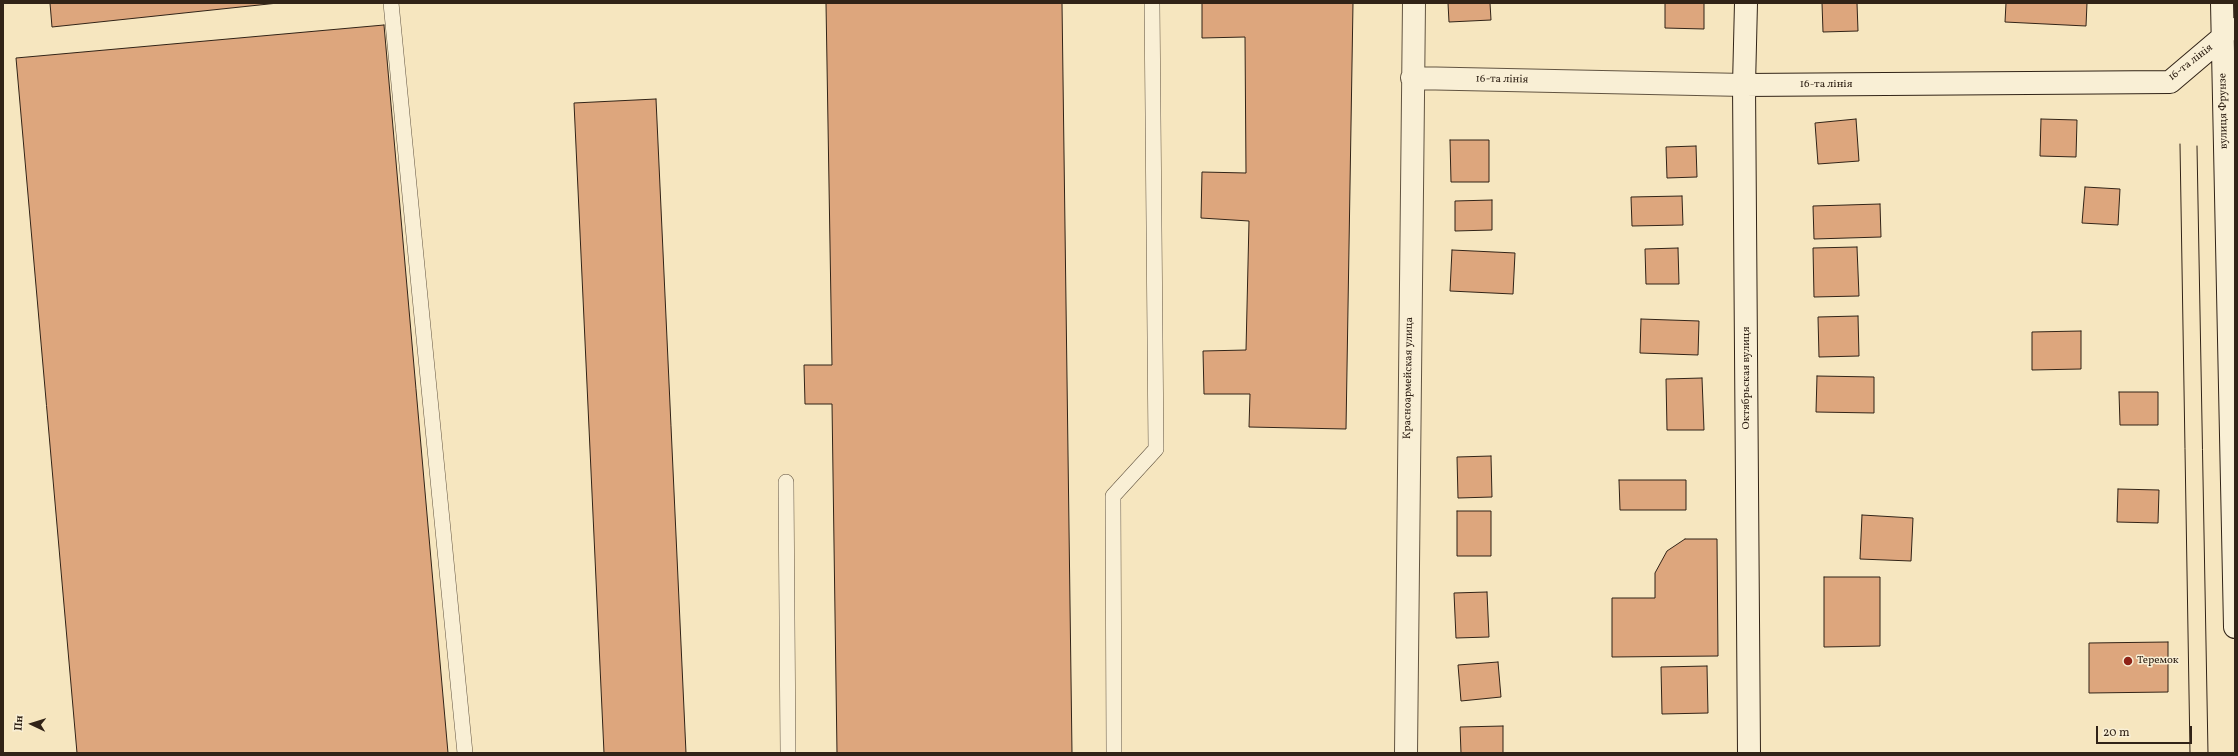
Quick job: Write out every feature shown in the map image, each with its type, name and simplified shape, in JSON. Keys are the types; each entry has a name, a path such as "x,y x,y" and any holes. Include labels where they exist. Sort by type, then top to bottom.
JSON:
{"main road":[{"name":"Красноармейская улица","path":"1406,753 1414,3"},
{"name":"Октябрьская вулиця","path":"1746,3 1744,85 1749,753"},
{"name":"вулиця Фрунзе","path":"2222,3 2223,122 2227,190 2235,627"},
{"path":"2223,37 2235,16"},
{"name":"16-та лінія","path":"1412,78 1744,85 2170,82 2223,37"},
{"path":"2227,190 2235,160"}],"lane":[{"path":"391,3 465,753"},
{"path":"1114,753 1113,496 1156,449 1152,3"},
{"path":"786,482 788,753"}],"building":[{"path":"50,3 278,3 52,27"},
{"path":"826,3 1062,3 1072,753 837,753 832,404 805,404 804,365 832,365"},
{"path":"1202,3 1353,3 1346,429 1249,427 1250,394 1204,394 1203,351 1246,350 1249,221 1201,218 1202,172 1246,173 1245,37 1202,38"},
{"path":"1448,3 1490,3 1491,20 1449,22"},
{"path":"1665,3 1704,3 1704,29 1665,28"},
{"path":"1822,3 1857,3 1858,31 1823,32"},
{"path":"2006,3 2087,3 2086,26 2005,22"},
{"path":"384,25 448,753 77,753 16,58"},
{"path":"656,99 686,753 604,753 574,103"},
{"path":"1856,119 1859,161 1818,164 1815,123"},
{"path":"2041,119 2077,120 2076,157 2040,156"},
{"path":"1450,140 1489,140 1489,182 1451,182"},
{"path":"1696,146 1697,177 1667,178 1666,147"},
{"path":"2085,187 2120,189 2118,225 2082,223"},
{"path":"1682,196 1683,225 1632,226 1631,197"},
{"path":"1492,200 1492,230 1455,231 1455,201"},
{"path":"1880,204 1881,237 1814,239 1813,206"},
{"path":"1857,247 1859,296 1814,297 1813,248"},
{"path":"1678,248 1679,284 1646,284 1645,249"},
{"path":"1452,250 1515,253 1513,294 1450,291"},
{"path":"1858,316 1859,356 1819,357 1818,317"},
{"path":"1641,319 1699,321 1698,355 1640,353"},
{"path":"2081,331 2081,369 2032,370 2032,332"},
{"path":"1817,376 1874,377 1874,413 1816,412"},
{"path":"1702,378 1704,430 1667,430 1666,379"},
{"path":"2119,392 2158,392 2158,425 2120,425"},
{"path":"1491,456 1492,497 1458,498 1457,457"},
{"path":"1619,480 1686,480 1686,510 1620,510"},
{"path":"2118,489 2159,490 2158,523 2117,522"},
{"path":"1457,511 1491,511 1491,556 1457,556"},
{"path":"1862,515 1913,518 1911,561 1860,559"},
{"path":"1685,539 1717,539 1718,656 1612,657 1612,598 1655,598 1655,573 1667,551"},
{"path":"1824,577 1880,577 1880,646 1824,647"},
{"path":"1487,592 1489,637 1456,638 1454,593"},
{"path":"2168,642 2168,692 2089,693 2089,643"},
{"path":"1498,662 1501,697 1461,701 1458,665"},
{"path":"1707,666 1708,713 1662,714 1661,667"},
{"path":"1503,726 1503,753 1461,753 1460,727"}],"tram line":[{"path":"2180,144 2190,753"},
{"path":"2197,146 2208,753"}],"place":[{"name":"Теремок","path":"2128,661"}]}
